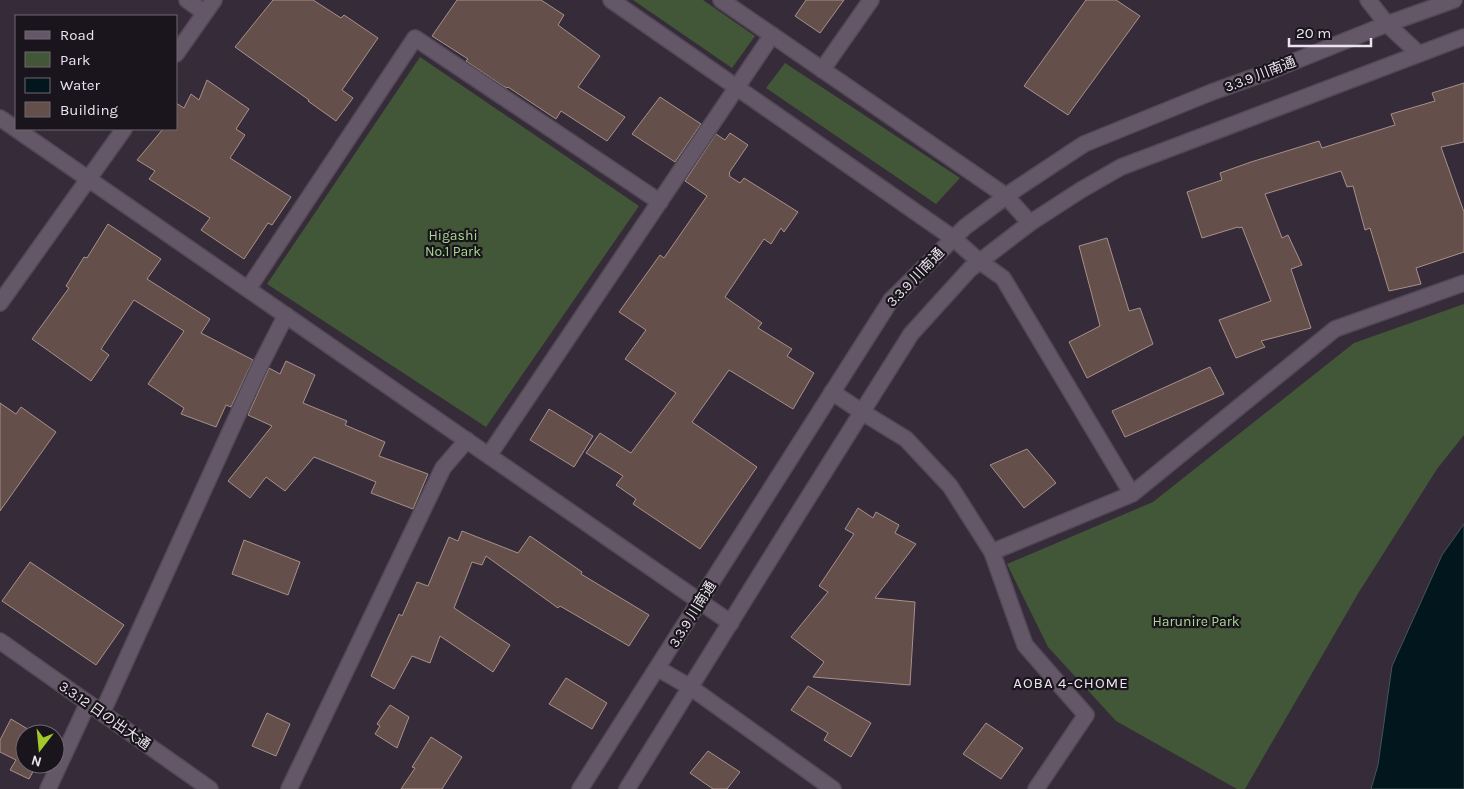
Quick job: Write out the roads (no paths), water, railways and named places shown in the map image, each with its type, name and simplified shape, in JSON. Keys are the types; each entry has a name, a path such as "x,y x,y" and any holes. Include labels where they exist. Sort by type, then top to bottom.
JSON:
{"street":[{"path":"186,0 205,13"},
{"path":"178,51 214,0"},
{"path":"611,0 953,238 1003,278 1132,494"},
{"path":"721,0 1006,196 1030,223"},
{"path":"822,70 871,0"},
{"path":"1368,0 1388,24 1419,54"},
{"name":"3.3.9 川南通","path":"580,789 890,300 965,227 1006,196 1084,144 1204,95 1454,0"},
{"path":"488,455 772,36"},
{"path":"627,789 911,334 970,269 1030,223 1081,190 1121,168 1464,37"},
{"path":"248,289 415,38 660,202"},
{"path":"0,118 15,128"},
{"path":"18,130 731,623"},
{"path":"0,303 123,130"},
{"path":"992,552 1132,494 1335,329 1464,283"},
{"path":"102,713 259,368 286,315"},
{"path":"832,392 906,439 950,486 992,552 1025,645 1086,715 1036,789"},
{"path":"289,789 443,468 467,440"},
{"name":"3.3.12 日の出大通","path":"0,641 210,789"},
{"path":"657,668 690,687 833,789"},
{"path":"48,789 88,703"}],"water":[{"path":"1464,524 1464,789 1371,789 1378,765 1392,666 1442,555"}],"district":[{"name":"AOBA 4-CHOME","path":"1071,683"}],"park label":[{"name":"Higashi No.1 Park","path":"453,244"},
{"name":"Harunire Park","path":"1196,621"}]}
